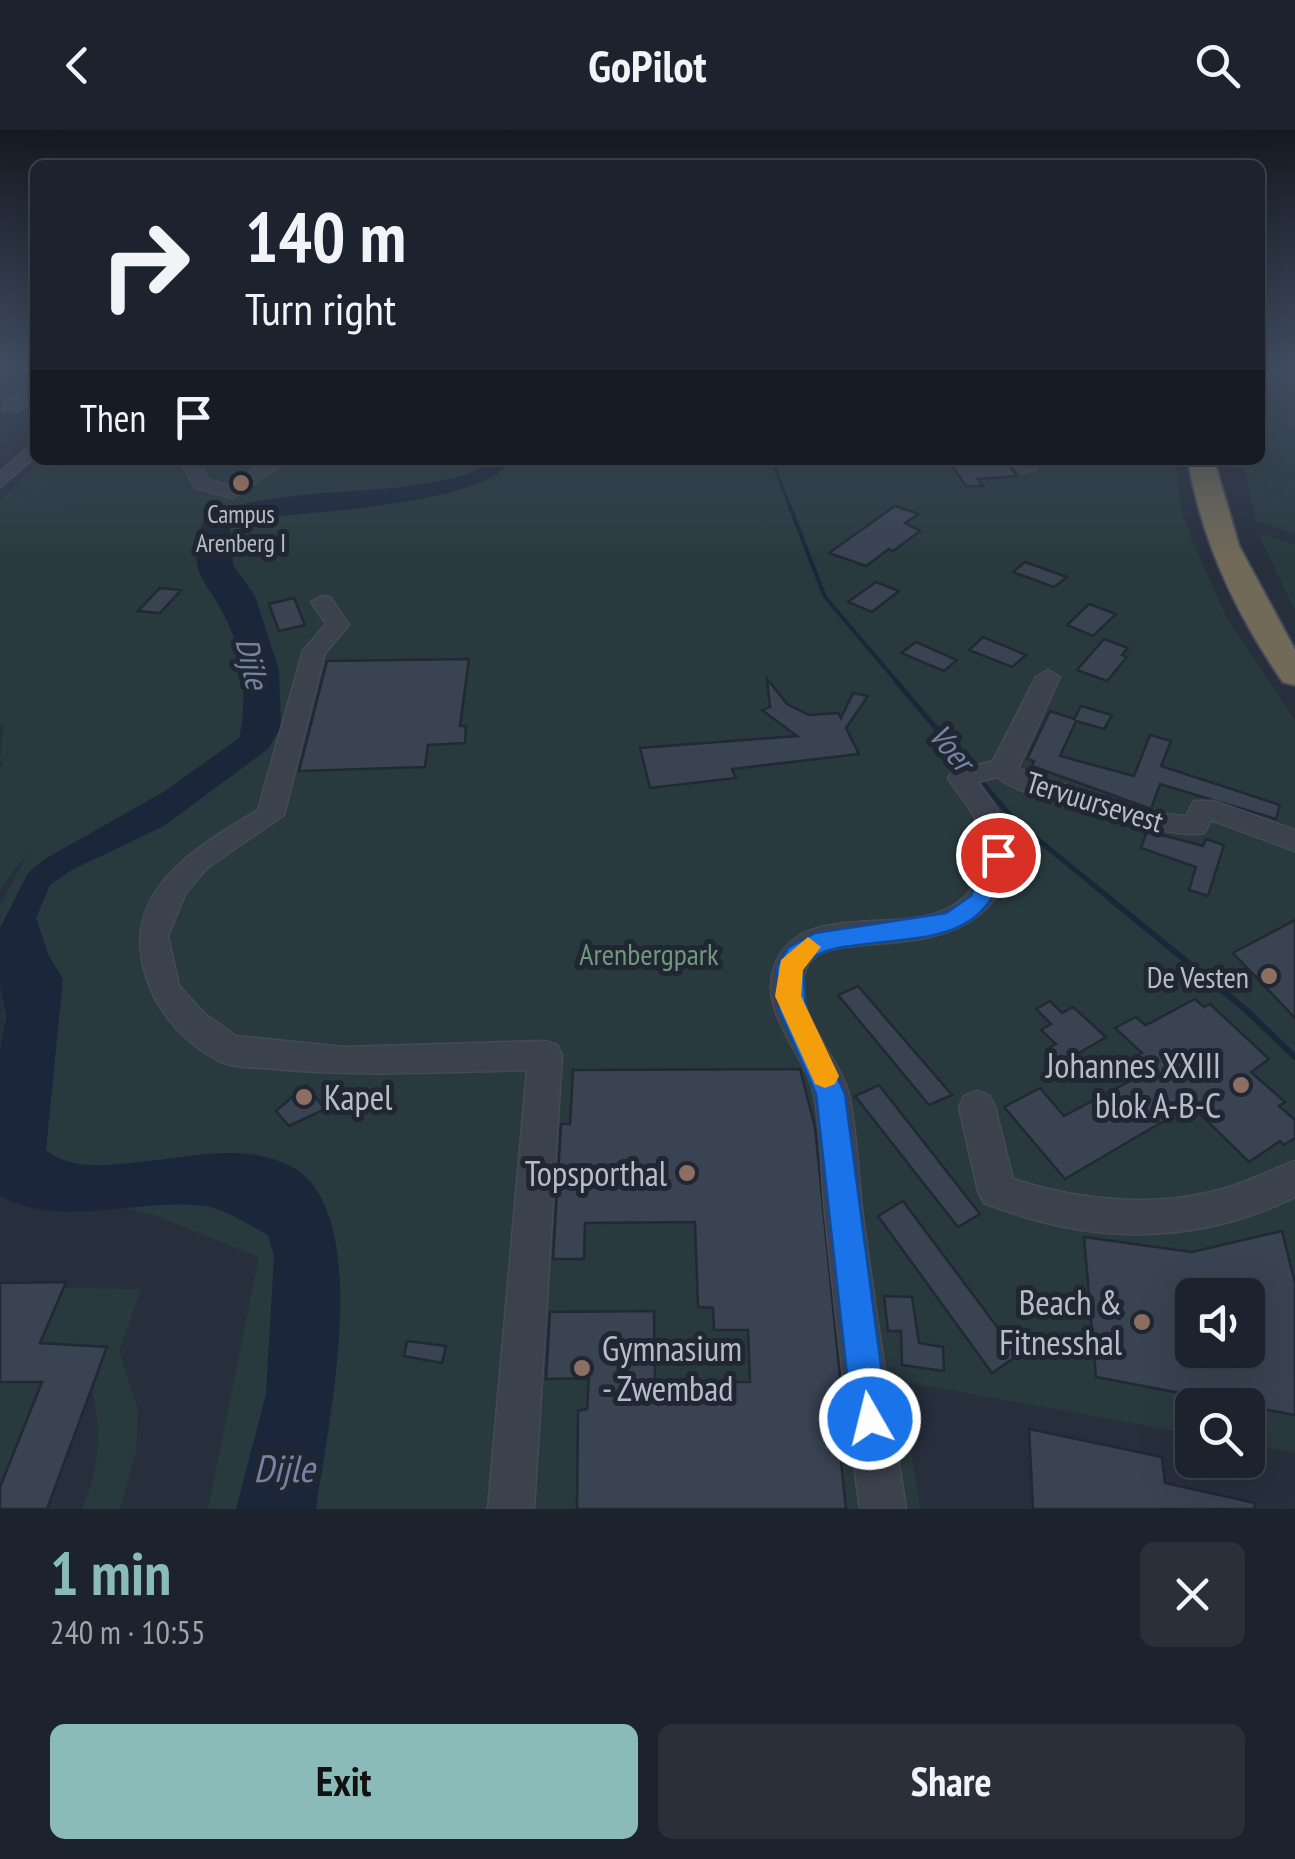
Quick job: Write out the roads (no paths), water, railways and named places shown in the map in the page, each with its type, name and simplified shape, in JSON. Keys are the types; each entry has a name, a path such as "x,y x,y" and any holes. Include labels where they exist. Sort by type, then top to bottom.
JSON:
{"highway":[{"path":"1203,465 1210,510 1223,546 1295,674"},
{"path":"1219,465 1242,541 1295,642"}],"street":[{"path":"0,482 30,453"},
{"path":"191,465 202,484 233,492 272,465"},
{"path":"322,602 338,626 314,651 270,815 198,860 172,889 154,936 164,990 194,1026 229,1050 344,1060 545,1055 511,1509"},
{"path":"883,1509 830,1094 792,1010 790,967 797,955 824,940 932,927 952,922 980,902 995,872 996,825 985,772 1048,677"},
{"name":"Tervuursevest","path":"985,772 1009,775 1150,822 1194,826 1204,808 1295,842"},
{"path":"977,1107 997,1191 1015,1198 1087,1214 1151,1217 1246,1203 1295,1178"}],"water":[{"name":"Dijle","path":"484,465 507,465 491,478 427,498 249,518 230,527 233,565 255,596 279,670 281,727 268,749 164,826 72,870 50,885 36,918 49,956 63,979 46,1150 69,1162 95,1165 222,1153 258,1155 292,1167 318,1192 333,1229 340,1325 316,1509 236,1509 266,1394 274,1256 268,1235 230,1214 205,1206 46,1210 0,1195 0,1051 6,1016 0,984 0,928 28,873 43,860 165,791 239,738 243,697 238,654 223,612 202,577 196,554 204,519 252,502 407,486"}],"waterway":[{"name":"Voer","path":"774,465 791,510"},
{"name":"Voer","path":"790,507 825,597 898,683"},
{"name":"Voer","path":"896,681 1015,821 1112,900"},
{"name":"Voer","path":"1109,898 1246,1010 1295,1057"}],"place":[{"name":"Campus Arenberg I","path":"241,483"},
{"name":"De Vesten","path":"1269,976"},
{"name":"Johannes XXIII blok A-B-C","path":"1241,1085"},
{"name":"Kapel","path":"304,1097"},
{"name":"Topsporthal","path":"687,1173"},
{"name":"Beach & Fitnesshal","path":"1142,1322"},
{"name":"Gymnasium - Zwembad","path":"582,1368"}],"park label":[{"name":"Arenbergpark","path":"649,953"}]}
